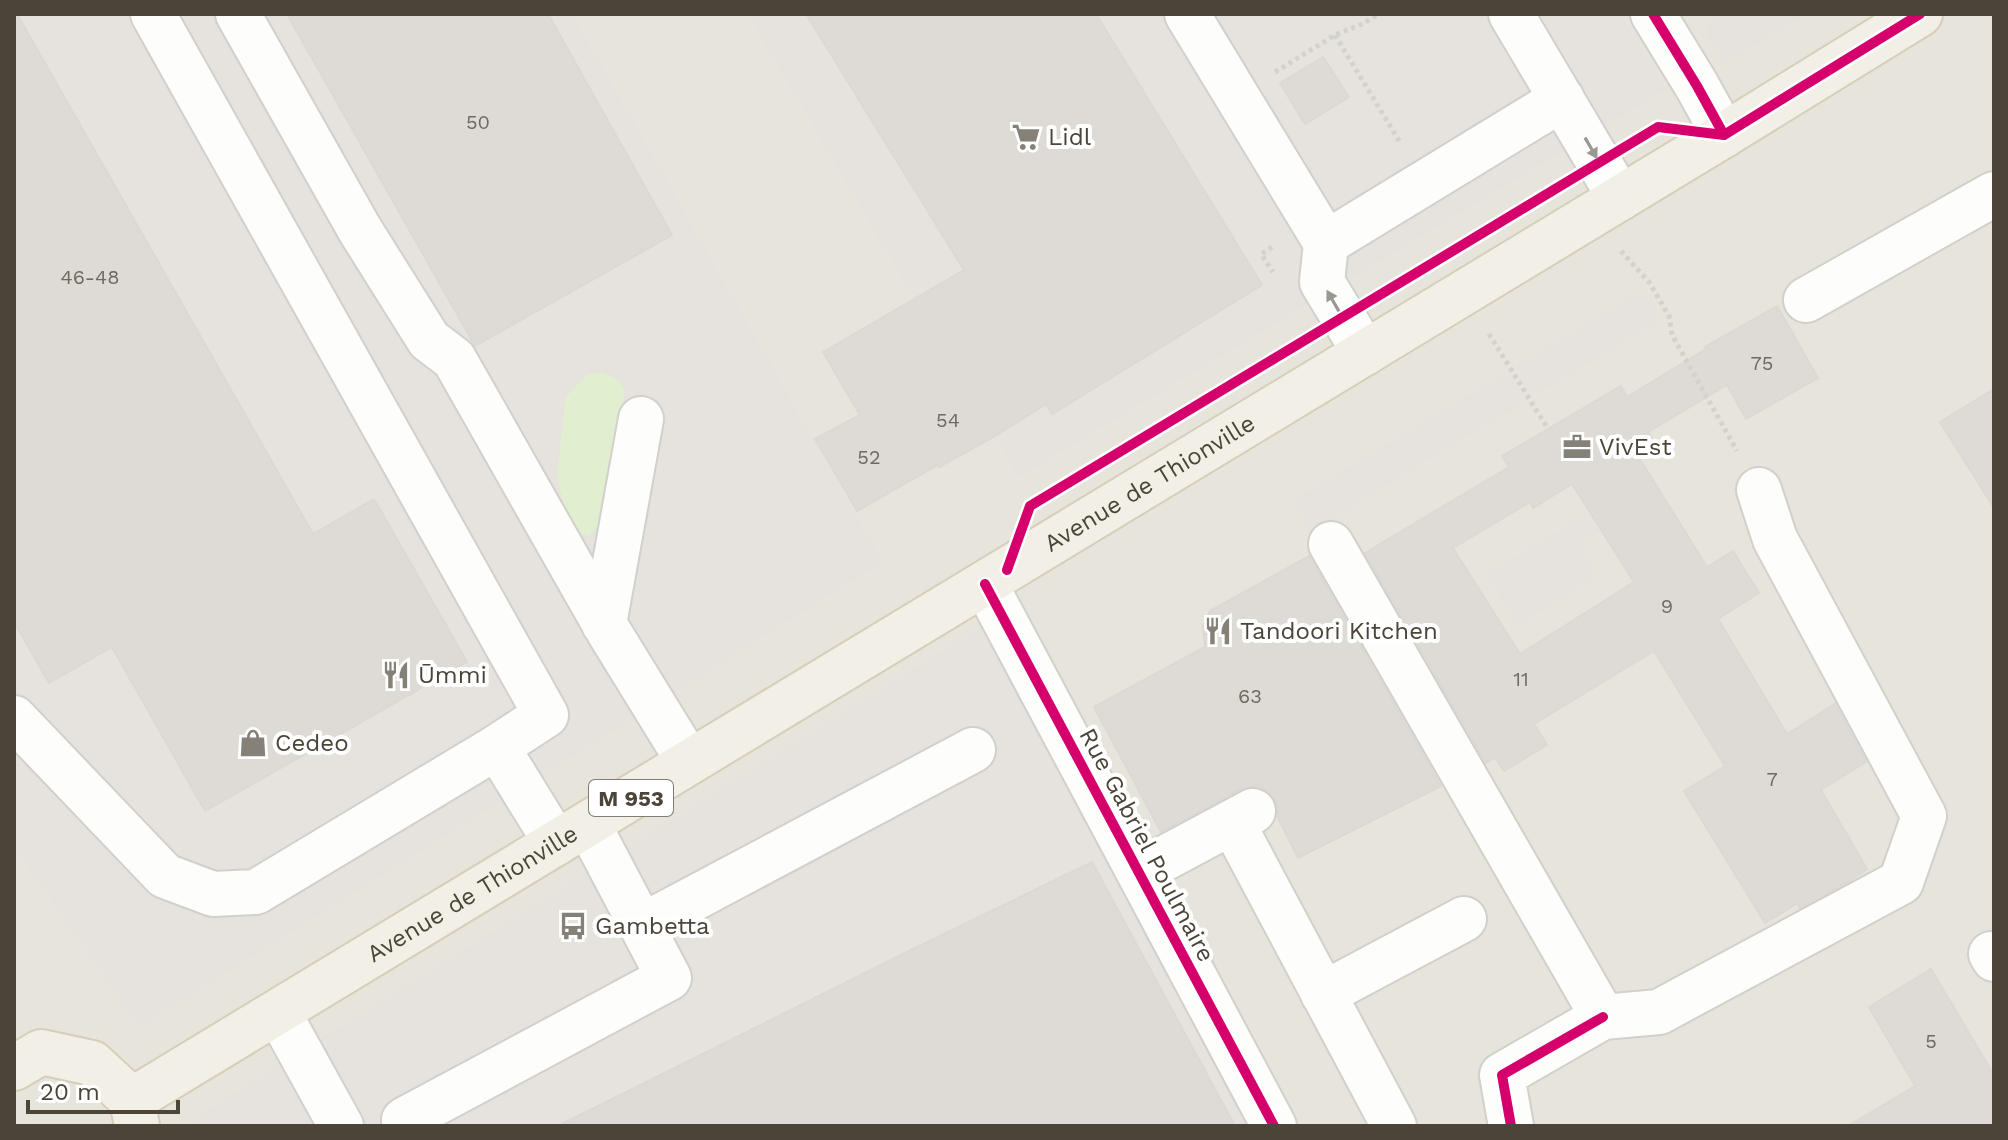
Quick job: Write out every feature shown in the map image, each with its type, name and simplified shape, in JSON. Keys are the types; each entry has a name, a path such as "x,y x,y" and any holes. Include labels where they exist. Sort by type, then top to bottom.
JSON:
{"main road":[{"name":"Avenue de Thionville","path":"134,1113 278,1012 1920,14"},
{"path":"14,1068 41,1052 92,1063 134,1113"}],"street":[{"path":"14,718 165,876 213,894 256,892 546,715 153,14"},
{"path":"238,14 375,254 429,340 454,359 604,624 689,762"},
{"path":"1187,14 1326,243 1322,282 1365,353"},
{"path":"1511,14 1562,99 1610,205"},
{"path":"1653,14 1724,135"},
{"path":"1326,243 1562,99"},
{"path":"1806,300 1994,194"},
{"path":"604,624 641,419"},
{"path":"1511,1126 1502,1075 1603,1017 1659,1012 1901,882 1924,816 1775,539 1759,490"},
{"path":"1331,544 1603,1017"},
{"name":"Rue Gabriel Poulmaire","path":"985,584 1274,1126"},
{"path":"408,1126 404,1120 669,978 642,926 572,833 497,747"},
{"path":"642,926 973,750"},
{"path":"1139,872 1242,817 1323,994 1394,1126"},
{"path":"1323,994 1464,919"},
{"path":"278,1012 341,1126"}],"path":[{"path":"1273,73 1335,35 1379,14"},
{"path":"1335,35 1404,149"},
{"path":"1610,205 1621,252 1656,293 1669,316 1670,336 1759,490"},
{"path":"1495,344 1548,429"}],"shaded area":[{"path":"14,14 574,14 884,562 139,1027 14,848"},
{"path":"574,14 746,14 1018,479 1668,90 1621,14 1994,14 1994,1126 14,1126 14,848 139,1026 884,562"},
{"path":"746,14 1621,14 1668,90 1018,479"},
{"path":"1123,14 1595,14 1628,68 1594,87 1607,109 1299,296"},
{"path":"1712,14 1806,14 1725,64 1706,33"},
{"path":"1643,290 1661,320 1310,531 1293,501"},
{"path":"1623,492 1634,511 1578,544 1597,577 1517,625 1487,574"},
{"path":"991,621 1254,1126 195,1126 200,1115"},
{"path":"342,774 359,806 243,871 226,839"}],"green space":[{"path":"602,372 619,380 625,393 603,509 598,526 589,536 576,533 566,513 557,477 565,398 586,375"}],"building":[{"path":"14,14 17,14 313,534 374,499 467,662 205,811 112,647 49,683 14,622"},
{"path":"287,14 548,14 672,235 475,346"},
{"name":"Lidl","path":"806,14 1096,14 1262,285 1052,414 1046,404 990,439 857,511 815,439 860,415 823,352 964,270"},
{"path":"1323,57 1349,97 1305,124 1280,83"},
{"path":"1777,306 1818,378 1746,419 1727,385 1648,432 1652,438 1633,448 1707,567 1733,551 1759,593 1718,619 1787,734 1835,704 1866,762 1821,790 1867,869 1800,908 1798,903 1765,923 1684,791 1725,766 1654,651 1534,724 1547,745 1504,771 1495,758 1486,763 1365,553 1509,467 1502,456 1621,386 1627,397","holes":["1572,484 1634,582 1520,654 1453,548 1530,502 1533,508"]},
{"path":"1994,389 1994,508 1940,422"},
{"path":"1309,556 1441,786 1298,858 1277,816 1275,800 1262,787 1241,789 1161,832 1094,707 1205,647 1203,627 1210,611"},
{"path":"1092,862 1235,1126 558,1126 909,951"},
{"path":"1931,969 1994,1075 1994,1126 1848,1126 1915,1086 1869,1007"}],"cycle path":[{"path":"1653,14 1724,135"},
{"path":"1724,135 1920,14"},
{"path":"1007,570 1030,506 1658,127 1724,135"},
{"path":"985,584 1274,1126"},
{"path":"1511,1126 1502,1075 1603,1017"}],"place":[{"name":"Lidl","path":"1026,137"},
{"name":"VivEst","path":"1577,447"},
{"name":"Tandoori Kitchen","path":"1218,631"},
{"name":"Ūmmi","path":"396,675"},
{"name":"Cedeo","path":"253,743"},
{"name":"Gambetta","path":"573,926"}]}
